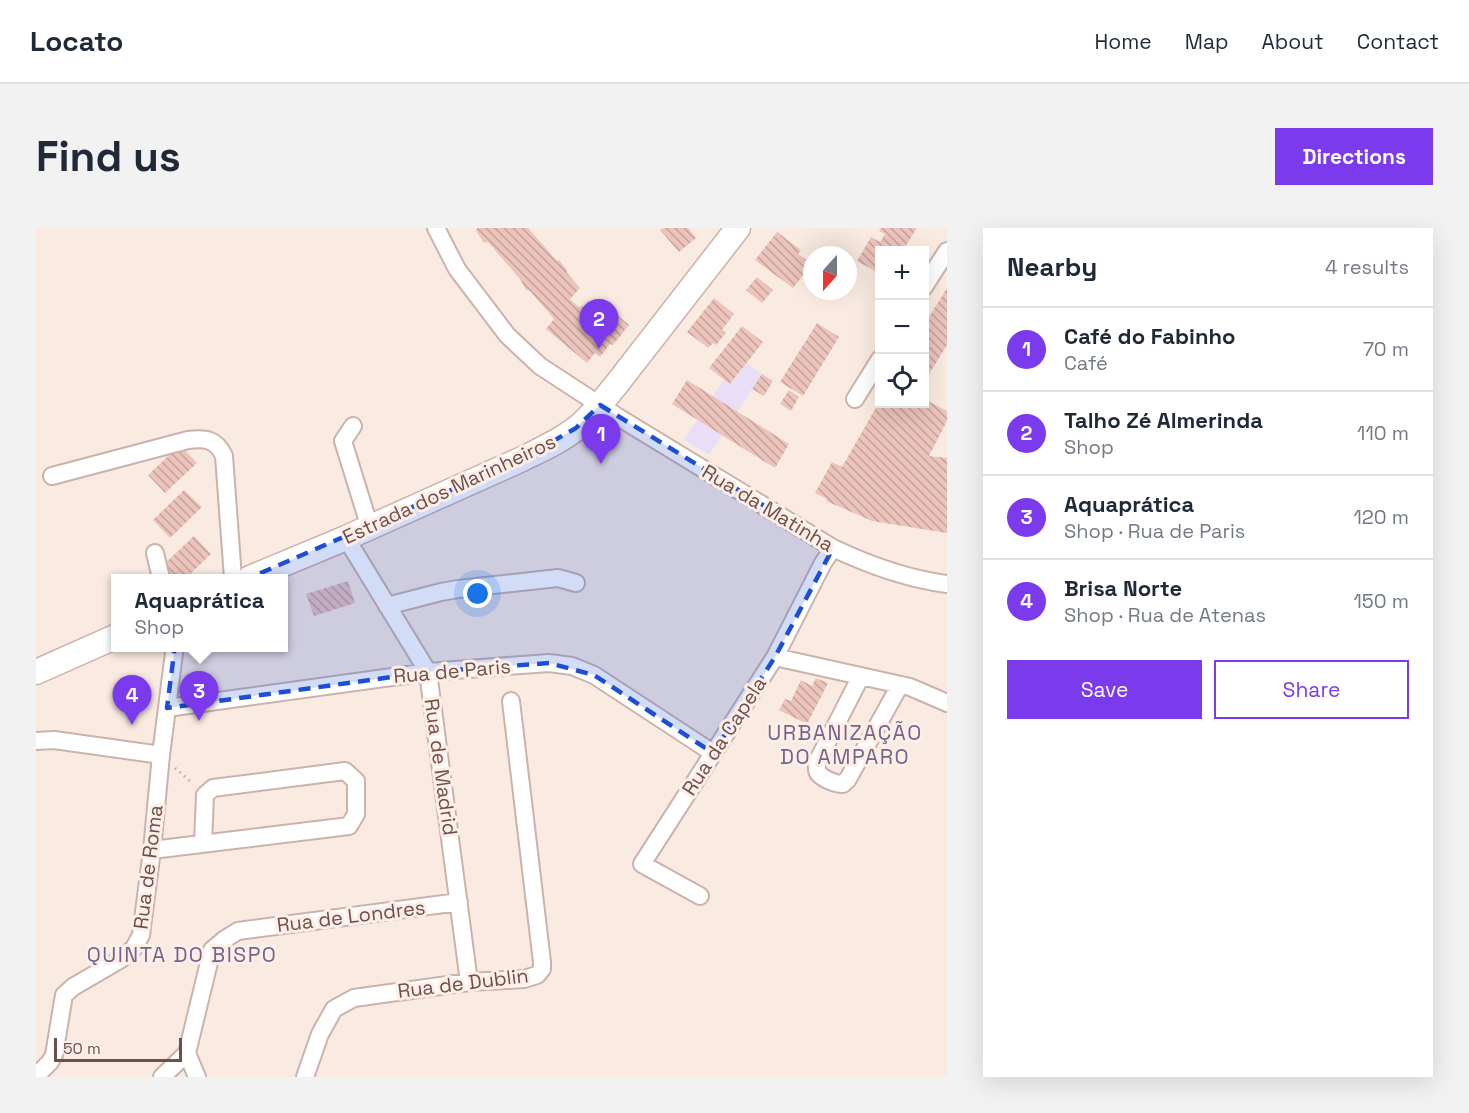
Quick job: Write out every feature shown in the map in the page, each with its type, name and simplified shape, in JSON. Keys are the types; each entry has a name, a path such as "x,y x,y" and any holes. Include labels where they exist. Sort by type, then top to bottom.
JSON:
{"street":[{"name":"Rua da Matinha","path":"436,228 457,269 507,335 540,366 833,548 890,571 947,584"},
{"name":"Estrada dos Marinheiros","path":"262,574 510,465 546,447 576,428 600,405 738,228"},
{"path":"929,279 947,251"},
{"path":"855,399 875,366"},
{"path":"353,426 343,441 369,528"},
{"path":"52,476 188,440 201,439 212,442 219,447 224,456 233,574"},
{"name":"Rua de Madrid","path":"346,538 428,672 469,981"},
{"name":"Rua da Capela","path":"700,896 642,864 775,657 823,562 833,548"},
{"path":"155,553 160,574"},
{"path":"387,606 458,589 558,578 576,583"},
{"path":"36,672 111,639"},
{"name":"Rua de Roma","path":"36,1076 54,1055 64,995 73,987 121,959 134,948 141,935 174,652"},
{"path":"775,657 910,687 947,703"},
{"name":"Rua de Paris","path":"167,708 428,672 549,663 572,666 594,675 713,753"},
{"path":"861,676 817,762 819,774 836,784 843,784 848,779 900,685"},
{"name":"Rua de Dublin","path":"305,1077 320,1034 334,1010 354,998 469,981 524,979 537,975 542,969 511,701"},
{"path":"36,741 54,740 161,755"},
{"path":"152,850 349,826 356,814 356,781 345,771 213,788 205,795 203,843"},
{"name":"Rua de Londres","path":"187,1053 212,950 238,931 459,902"},
{"path":"162,1077 187,1053 197,1077"}],"path":[{"path":"161,755 205,795"}],"highlighted area":[{"path":"600,405 833,548 775,657 713,753 594,675 549,663 428,672 167,708 174,653 169,613 520,460 576,428"}],"shaded area":[{"path":"747,363 762,374 709,455 684,440 724,379 731,384"}],"building":[{"path":"477,228 528,228 557,261 559,260 580,288 570,299 580,308 582,306 590,312 602,302 629,325 600,357 595,353 587,363 546,329 554,319 529,290 526,290 520,279 488,242 484,243 476,231"},
{"path":"688,228 696,238 679,252 660,230"},
{"path":"881,228 917,228 906,246 875,246 875,271 857,261 871,237 880,242 885,234 879,231"},
{"path":"777,232 801,250 798,254 803,258 803,275 793,288 755,260"},
{"path":"757,277 773,290 762,303 746,290"},
{"path":"947,288 947,345 929,374 929,354 929,317"},
{"path":"714,298 734,314 722,330 726,333 716,345 713,343 708,348 687,332"},
{"path":"817,323 839,337 803,396 780,382"},
{"path":"742,326 763,342 730,384 709,368"},
{"path":"762,374 773,381 764,396 752,389"},
{"path":"687,380 789,444 775,468 672,404"},
{"path":"789,390 799,397 791,411 780,404"},
{"path":"929,402 947,411 947,421 929,456 947,458 947,533 872,521 826,501 827,499 815,493 832,462 842,467 876,408 929,408"},
{"path":"180,445 197,463 165,493 148,475"},
{"path":"184,490 202,507 170,538 153,520"},
{"path":"194,536 211,554 190,574 170,574 162,566"},
{"path":"348,581 355,603 314,616 306,594"},
{"path":"816,678 828,683 807,724 779,710 785,699 791,701 801,680 812,686"}],"place":[{"name":"Talho Zé Almerinda","path":"599,349"},
{"name":"Café do Fabinho","path":"601,464"},
{"name":"Aquaprática","path":"199,721"},
{"name":"Brisa Norte","path":"132,725"}],"district":[{"name":"URBANIZAÇÃO DO AMPARO","path":"845,745"},
{"name":"QUINTA DO BISPO","path":"182,955"}]}
